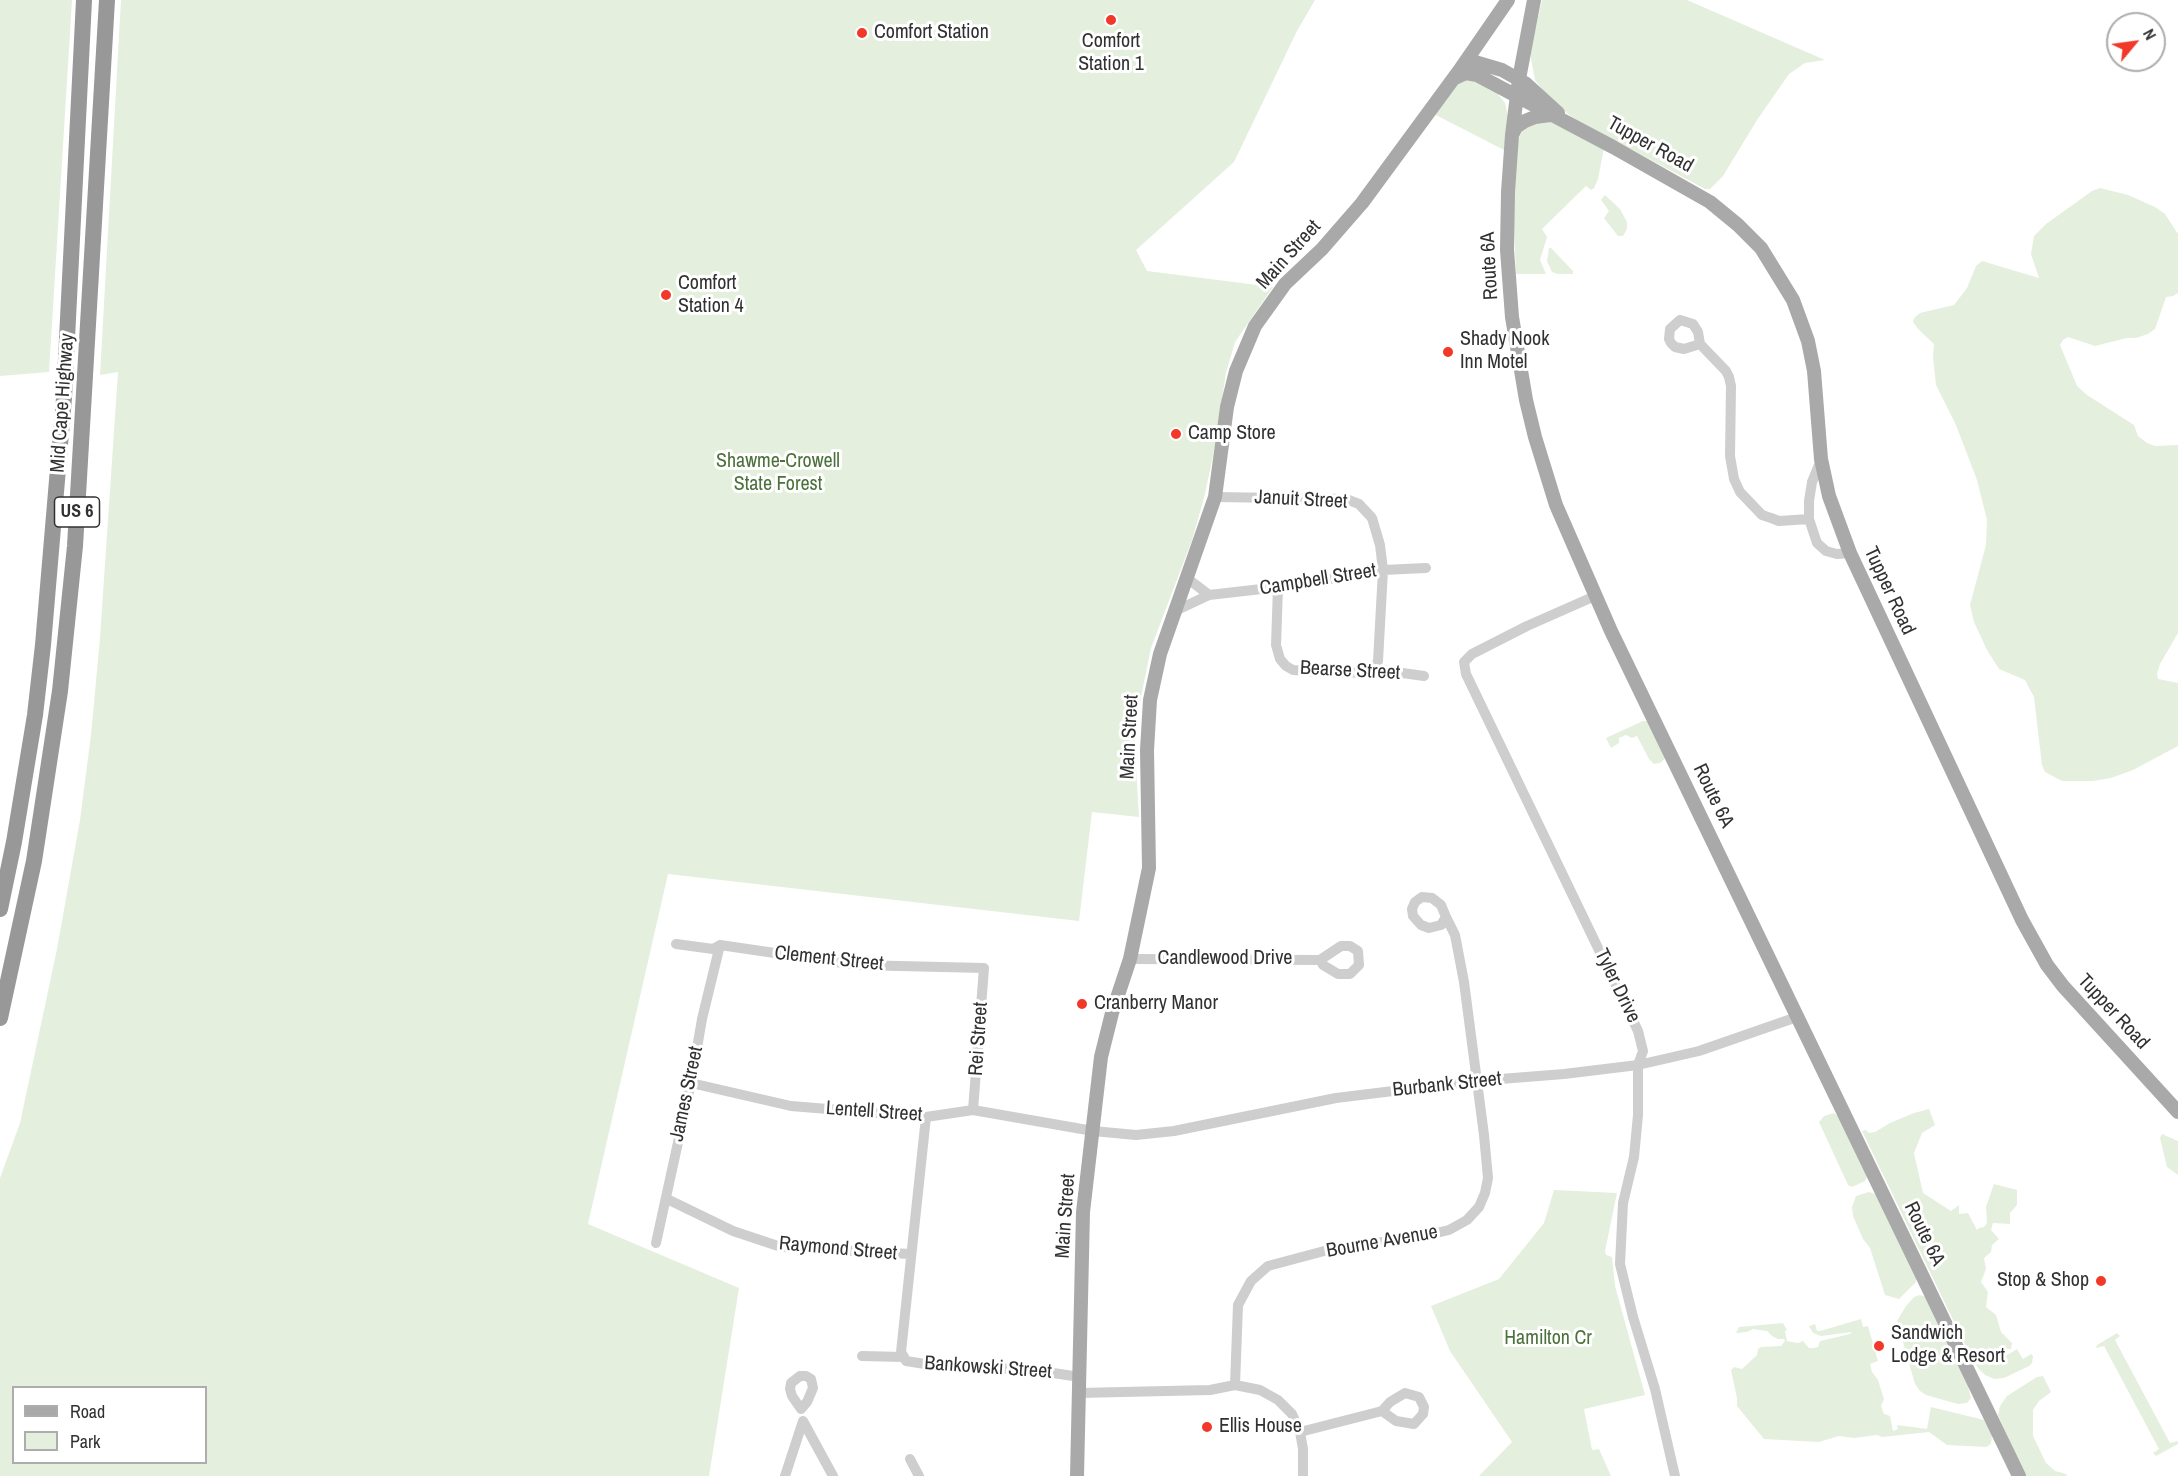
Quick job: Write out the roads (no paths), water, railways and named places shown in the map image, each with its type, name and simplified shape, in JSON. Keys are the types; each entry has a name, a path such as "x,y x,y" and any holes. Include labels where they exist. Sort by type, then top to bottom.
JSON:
{"highway":[{"name":"Mid Cape Highway","path":"0,909 24,784 43,645 64,398 84,0"},
{"name":"Mid Cape Highway","path":"0,1018 34,861 61,680 77,512 108,0"}],"main road":[{"name":"Main Street","path":"1077,1476 1083,1212 1101,1057 1112,1013 1130,959 1149,868 1148,712 1156,670 1215,497 1236,371 1255,326 1285,284 1322,249 1362,203 1508,0"},
{"name":"Route 6A","path":"1534,0 1516,96 1508,192 1507,250 1512,317 1526,400 1556,505 1595,596 2019,1476"},
{"path":"1456,75 1467,64 1479,62 1519,79"},
{"path":"1456,75 1473,74 1516,96"},
{"name":"Tupper Road","path":"1519,79 1569,123"},
{"name":"Tupper Road","path":"1516,96 1710,202 1761,248 1793,300 1808,341 1814,371 1821,459 1829,496 1850,553 2033,942 2047,965 2075,1001 2178,1112"},
{"path":"1512,135 1516,127 1525,121 1551,115"}],"street":[{"path":"1700,344 1730,377 1729,434 1734,479 1740,492 1762,515 1779,521 1809,519"},
{"path":"1821,459 1812,482 1809,519 1817,543 1826,551 1837,554 1850,553"},
{"name":"Januit Street","path":"1215,497 1346,499 1359,504 1372,518 1380,545 1383,570 1378,661 1374,669"},
{"name":"Campbell Street","path":"1175,611 1209,595 1278,587 1383,570 1426,568"},
{"path":"1187,578 1209,595"},
{"name":"Bearse Street","path":"1278,587 1276,645 1280,659 1286,666 1293,670 1336,673 1369,672 1374,669 1424,676"},
{"name":"Tyler Drive","path":"1595,596 1472,654 1464,662 1466,674 1638,1031 1642,1051 1638,1065 1637,1125 1634,1157 1623,1203 1620,1264 1655,1389 1675,1476"},
{"name":"Bourne Avenue","path":"1235,1385 1238,1305 1251,1281 1268,1266 1328,1250 1424,1236 1449,1230 1467,1221 1479,1207 1488,1178 1464,982 1455,935 1446,917"},
{"name":"Clement Street","path":"676,944 713,949 720,945 857,964 984,968"},
{"name":"James Street","path":"656,1243 691,1083 702,1019 720,945"},
{"name":"Candlewood Drive","path":"1130,959 1320,960"},
{"name":"Rei Street","path":"973,1110 984,968"},
{"name":"Burbank Street","path":"1093,1131 1136,1135 1174,1131 1336,1098 1638,1065 1699,1051 1797,1017"},
{"name":"Lentell Street","path":"691,1083 790,1106 926,1117 973,1110 1093,1131"},
{"path":"903,1357 901,1352 910,1254 926,1117"},
{"name":"Raymond Street","path":"667,1199 733,1231 780,1247 910,1254"},
{"name":"Bankowski Street","path":"862,1356 903,1357 906,1361 925,1364 1033,1370 1080,1377"},
{"path":"1079,1393 1210,1390 1235,1385 1260,1390 1278,1400 1292,1414 1300,1432 1303,1449 1303,1476"},
{"path":"785,1476 802,1421 801,1409"},
{"path":"1300,1432 1382,1411"},
{"path":"802,1421 832,1476"},
{"path":"910,1459 920,1476"}],"place":[{"name":"Comfort Station 1","path":"1111,20"},
{"name":"Comfort Station","path":"862,33"},
{"name":"Comfort Station 4","path":"666,295"},
{"name":"Shady Nook Inn Motel","path":"1448,352"},
{"name":"Camp Store","path":"1176,434"},
{"name":"Cranberry Manor","path":"1082,1004"},
{"name":"Stop & Shop","path":"2101,1281"},
{"name":"Sandwich Lodge & Resort","path":"1879,1346"},
{"name":"Ellis House","path":"1207,1427"}],"park label":[{"name":"Shawme-Crowell State Forest","path":"778,474"},
{"name":"Hamilton Cr","path":"1548,1339"}]}
